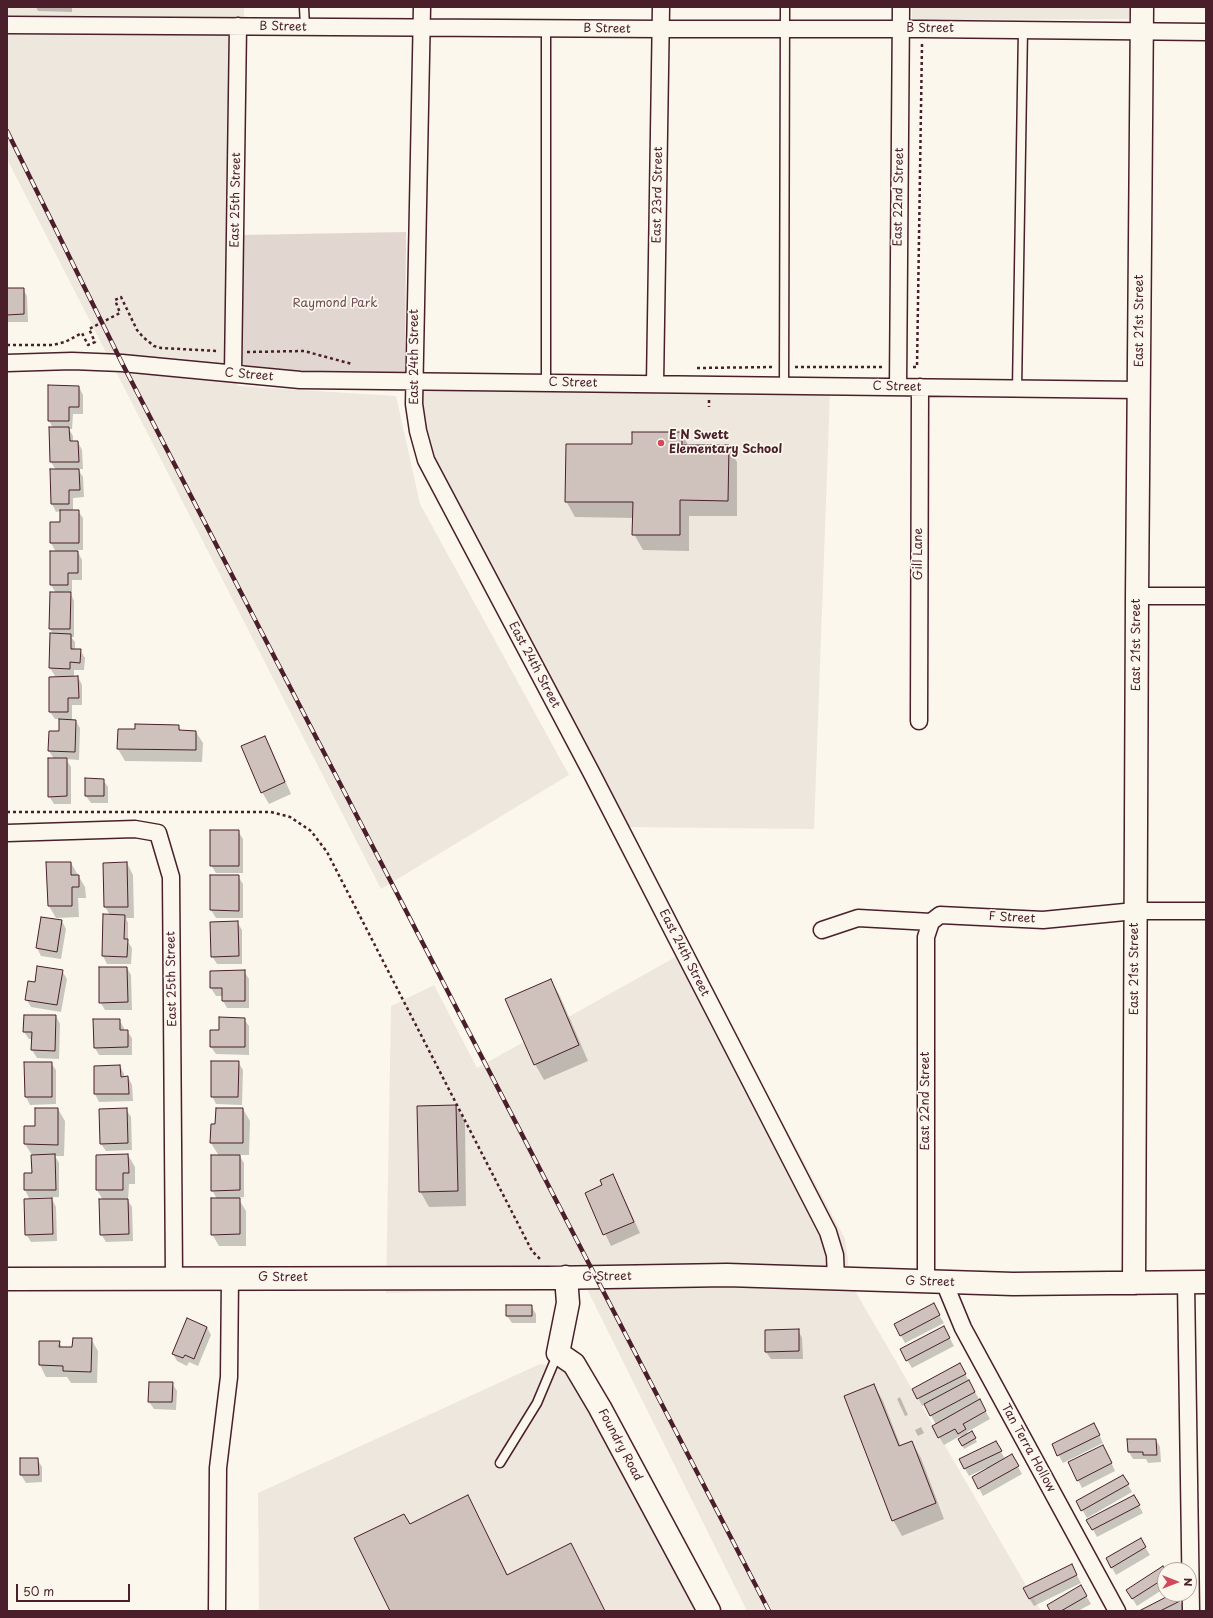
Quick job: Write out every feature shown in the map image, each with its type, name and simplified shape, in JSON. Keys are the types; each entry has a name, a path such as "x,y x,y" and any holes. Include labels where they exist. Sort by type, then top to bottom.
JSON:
{"main road":[{"name":"East 21st Street","path":"1134,1283 1137,596 1142,7"},
{"name":"G Street","path":"7,1279 566,1278 726,1275 1013,1284 1196,1282"},
{"path":"558,1352 568,1304 566,1278"},
{"name":"Foundry Road","path":"558,1352 574,1364 600,1408 710,1611"}],"street":[{"name":"East 24th Street","path":"422,7 414,404 417,425 426,460 591,772 828,1232 836,1255 836,1279"},
{"name":"East 23rd Street","path":"655,384 661,7"},
{"name":"East 22nd Street","path":"898,387 901,7"},
{"name":"B Street","path":"7,25 661,29 785,28 1206,32"},
{"name":"East 25th Street","path":"233,373 238,26"},
{"name":"C Street","path":"7,363 72,361 102,362 300,380 1139,390"},
{"name":"Gill Lane","path":"919,721 920,388"},
{"path":"1137,596 1206,596"},
{"name":"East 25th Street","path":"7,833 135,829 158,833 171,877 174,1278"},
{"name":"F Street","path":"822,930 858,918 930,922 940,915 1043,920 1136,911 1206,912"},
{"name":"East 22nd Street","path":"930,922 926,937 935,1282"},
{"path":"217,1611 218,1468 229,1377 230,1278"},
{"name":"Tan Terra Hollow","path":"935,1282 963,1328 1117,1611"},
{"path":"1191,1611 1196,1282"}],"lane":[{"path":"304,7 305,27"},
{"path":"784,386 785,7"},
{"path":"546,28 546,383"},
{"path":"1017,389 1022,30"},
{"path":"500,1463 537,1403 558,1352"}],"path":[{"path":"694,368 917,367 922,29"},
{"path":"7,345 53,345 65,342 82,333 88,345 95,342 89,329 120,313 115,300 121,297 137,330 154,346 161,348 259,353 292,350 304,351 358,366"},
{"path":"7,812 270,812 290,818 312,831 327,852 532,1251 539,1259 545,1259"}],"shaded area":[{"path":"7,7 244,7 237,386 396,396 420,504 569,775 381,889 7,159"},
{"path":"912,7 1136,7 1136,19 912,20"},
{"path":"420,390 830,392 814,829 625,827 433,454 424,428"},
{"path":"690,949 845,1239 851,1284 1041,1611 747,1611 587,1289 386,1293 391,1006 434,985 477,1068"},
{"path":"540,1364 567,1369 704,1611 259,1611 258,1493"}],"green space":[{"name":"Raymond Park","path":"406,232 405,377 237,369 240,235"}],"building":[{"path":"7,288 24,288 24,314 7,315"},
{"path":"48,385 79,386 79,407 69,407 69,421 48,421"},
{"path":"49,427 69,427 70,441 78,441 79,462 50,462"},
{"path":"632,432 682,432 682,445 729,445 728,501 680,500 680,535 632,535 633,502 565,502 566,444 632,444"},
{"path":"50,469 79,469 80,490 69,490 69,504 51,504"},
{"path":"60,510 79,510 79,543 50,543 50,522 60,522"},
{"path":"50,551 78,551 78,573 68,573 68,585 50,585"},
{"path":"50,592 71,592 70,629 49,629"},
{"path":"50,633 71,634 71,649 81,649 80,663 70,662 70,669 49,668"},
{"path":"78,676 79,698 68,698 68,712 49,712 49,677"},
{"path":"59,719 76,720 75,752 48,751 49,731 59,731"},
{"path":"135,724 179,725 179,730 196,731 196,750 117,749 118,729 135,729"},
{"path":"265,736 285,782 261,793 241,746"},
{"path":"48,758 67,758 67,796 48,797"},
{"path":"85,778 104,779 104,796 85,796"},
{"path":"210,830 239,830 239,866 210,866"},
{"path":"46,862 71,862 71,875 79,875 79,887 72,887 72,906 48,906"},
{"path":"127,862 128,907 104,907 103,863"},
{"path":"210,875 239,875 239,911 210,910"},
{"path":"103,914 125,915 124,939 128,939 127,957 102,956"},
{"path":"41,917 62,920 57,952 36,948"},
{"path":"238,921 239,956 211,957 210,922"},
{"path":"37,966 63,970 57,1005 25,1000 28,981 35,982"},
{"path":"99,967 127,967 128,1002 99,1003"},
{"path":"245,970 245,1001 222,1001 222,988 210,988 210,971"},
{"path":"551,979 579,1045 534,1065 505,999"},
{"path":"24,1015 56,1015 55,1051 31,1050 32,1032 23,1032"},
{"path":"219,1017 245,1018 245,1047 210,1047 210,1030 219,1030"},
{"path":"93,1019 120,1019 120,1030 128,1030 128,1047 94,1048"},
{"path":"211,1061 239,1061 238,1097 211,1097"},
{"path":"24,1062 52,1062 52,1097 25,1097"},
{"path":"120,1065 121,1077 128,1076 129,1094 94,1094 94,1066"},
{"path":"456,1105 458,1191 419,1192 417,1106"},
{"path":"35,1108 58,1108 58,1145 24,1144 24,1126 35,1126"},
{"path":"127,1108 128,1143 100,1144 99,1109"},
{"path":"216,1108 243,1108 243,1143 210,1143 211,1124 215,1124"},
{"path":"55,1154 56,1190 24,1190 24,1173 32,1173 31,1155"},
{"path":"128,1154 129,1173 123,1173 123,1190 96,1190 96,1155"},
{"path":"211,1155 240,1155 240,1190 211,1191"},
{"path":"613,1174 634,1222 603,1235 585,1193 602,1185 600,1180"},
{"path":"52,1198 53,1234 25,1235 24,1199"},
{"path":"211,1198 240,1198 240,1234 211,1235"},
{"path":"99,1199 128,1199 129,1234 100,1235"},
{"path":"934,1303 940,1315 900,1336 894,1324"},
{"path":"506,1305 532,1305 532,1316 506,1316"},
{"path":"187,1318 207,1327 194,1359 185,1355 183,1358 172,1354"},
{"path":"944,1326 950,1338 906,1361 900,1349"},
{"path":"799,1329 799,1351 765,1352 765,1330"},
{"path":"73,1338 92,1338 91,1372 63,1371 63,1366 39,1365 39,1341 60,1341 59,1347 72,1347"},
{"path":"960,1363 966,1374 917,1399 912,1389"},
{"path":"969,1380 975,1392 930,1416 924,1404"},
{"path":"149,1382 173,1382 172,1402 148,1402"},
{"path":"874,1384 899,1446 912,1441 936,1503 892,1521 844,1396"},
{"path":"980,1399 986,1411 963,1424 966,1429 958,1434 955,1429 938,1438 932,1426"},
{"path":"1094,1423 1100,1435 1057,1456 1052,1444"},
{"path":"972,1431 976,1438 962,1446 958,1439"},
{"path":"1127,1439 1156,1439 1157,1455 1143,1455 1143,1452 1128,1452"},
{"path":"996,1441 1002,1451 964,1469 959,1459"},
{"path":"1103,1445 1112,1463 1077,1481 1068,1462"},
{"path":"1012,1454 1019,1466 978,1489 972,1477"},
{"path":"20,1458 38,1458 39,1475 20,1475"},
{"path":"1123,1475 1129,1484 1081,1511 1076,1501"},
{"path":"468,1495 507,1575 571,1543 605,1611 390,1611 354,1538 404,1514 410,1524"},
{"path":"1134,1495 1140,1505 1092,1530 1086,1520"},
{"path":"1141,1538 1146,1547 1111,1568 1106,1558"},
{"path":"1072,1564 1077,1575 1029,1599 1023,1588"},
{"path":"1157,1570 1157,1583 1132,1599 1126,1590"},
{"path":"1081,1585 1087,1596 1061,1611 1050,1611 1047,1605"},
{"path":"1157,1602 1178,1602 1160,1611 1139,1611"}],"railway":[{"path":"7,131 122,363 769,1611"}],"place":[{"name":"E N Swett Elementary School","path":"661,443"}]}
